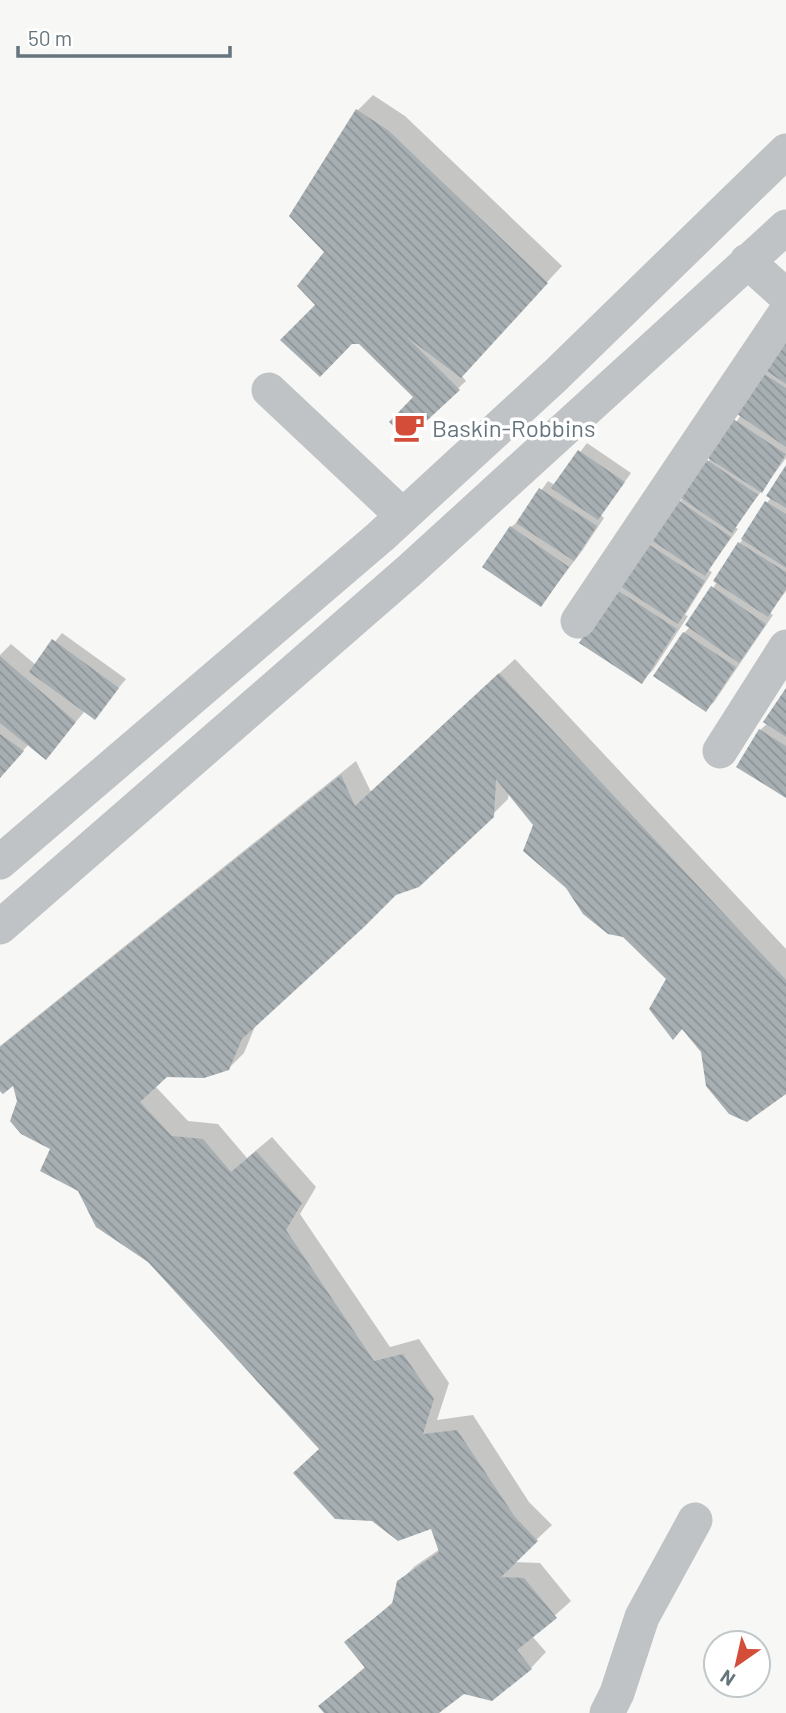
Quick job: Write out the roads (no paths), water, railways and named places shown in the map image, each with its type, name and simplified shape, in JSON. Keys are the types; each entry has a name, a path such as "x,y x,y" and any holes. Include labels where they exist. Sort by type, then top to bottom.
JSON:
{"street":[{"path":"0,862 391,527 556,375 786,150"},
{"path":"0,927 410,570 747,261 784,232"},
{"path":"747,261 786,296"},
{"path":"578,621 786,312"},
{"path":"269,390 391,527 410,570"},
{"path":"720,751 786,647"},
{"path":"607,1713 617,1693 642,1617 695,1520"}],"place":[{"name":"Baskin-Robbins","path":"409,427"}]}
